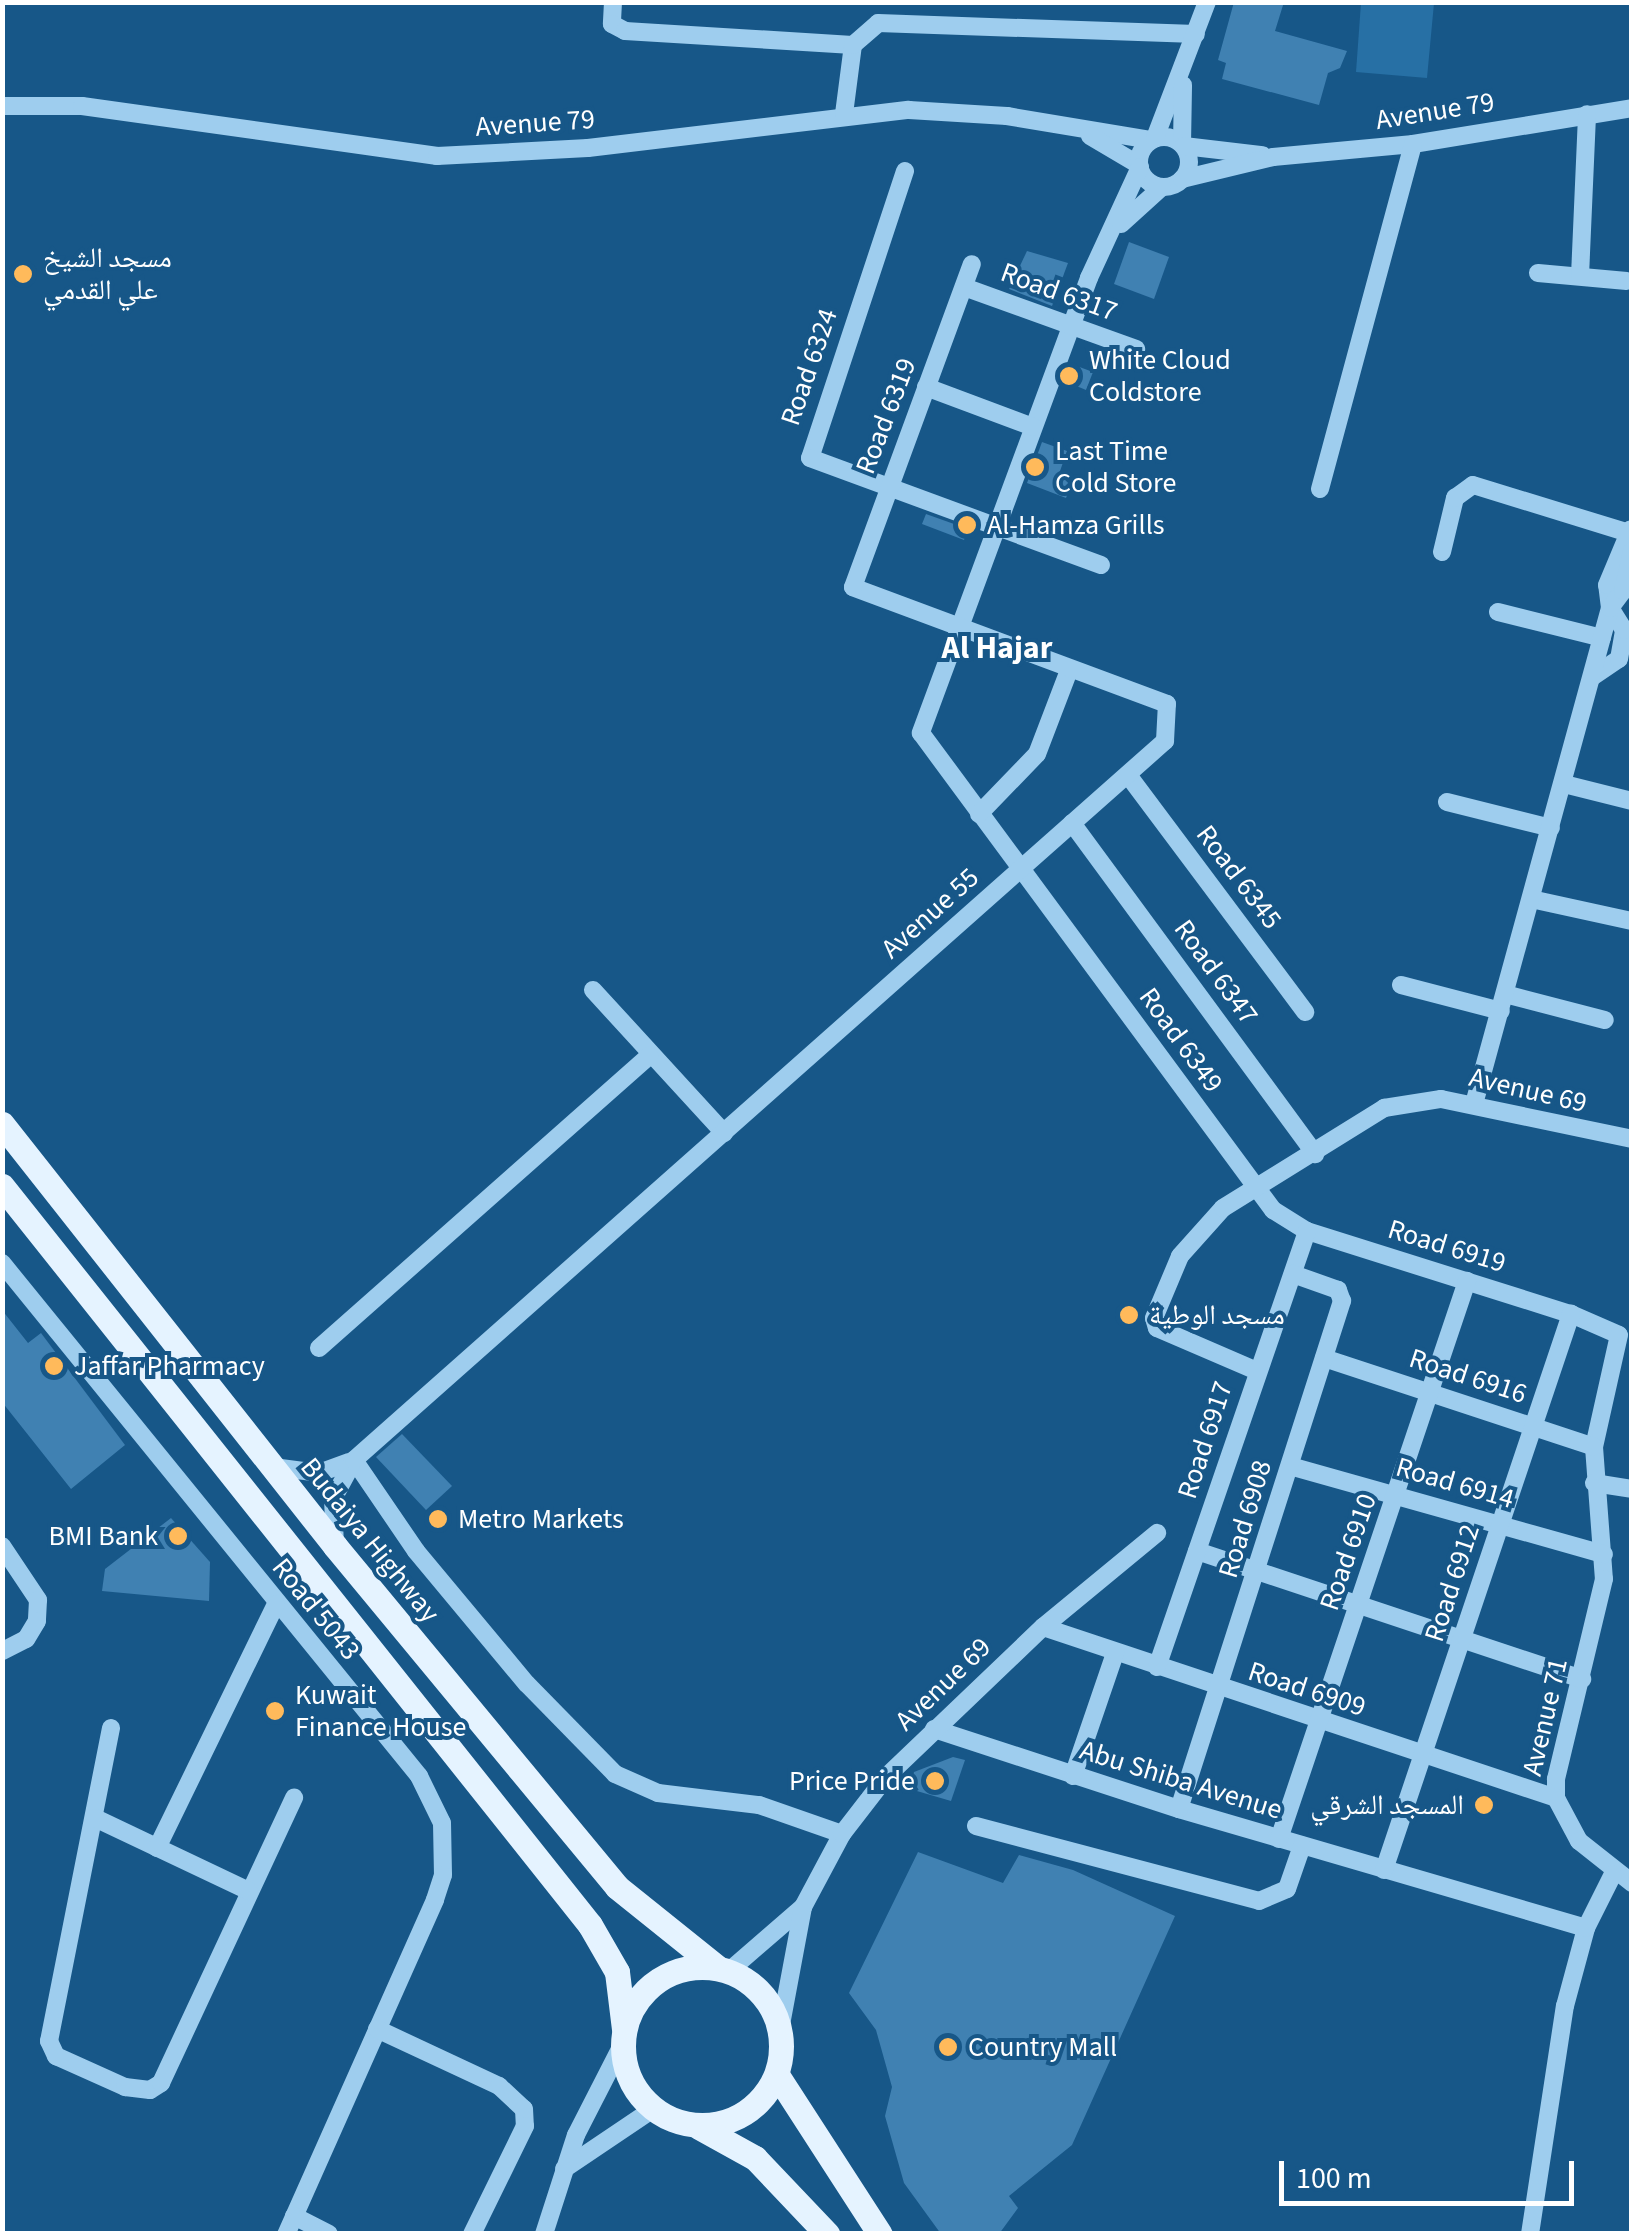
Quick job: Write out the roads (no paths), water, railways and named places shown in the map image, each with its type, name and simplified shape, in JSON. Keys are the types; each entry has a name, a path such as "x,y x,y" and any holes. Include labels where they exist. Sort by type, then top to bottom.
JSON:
{"main road":[{"name":"Budaiya Highway","path":"2,1124 335,1546 617,1887 724,1969"},
{"path":"2,1186 590,1925 616,1972 630,2080 653,2109 694,2125 755,2158 826,2234"},
{"path":"623,2037 648,1986 669,1973 724,1969 770,2004 780,2030 777,2075 822,2153 880,2234"},
{"path":"694,2125 744,2114 777,2075"}],"street":[{"path":"613,2 610,18 620,30 852,46"},
{"path":"1184,70 1183,145 1189,163 1182,179 1162,187 1139,166 1184,70 1207,2"},
{"path":"844,114 852,46 868,28 890,22 1196,34"},
{"name":"Avenue 79","path":"1596,112 1632,98"},
{"name":"Avenue 79","path":"2,106 82,106 436,156 569,150 844,114 942,110 1152,140"},
{"name":"Avenue 79","path":"1182,179 1272,157 1413,144 1632,108"},
{"path":"1580,276 1596,112"},
{"name":"Avenue 79","path":"1071,127 1139,166"},
{"path":"1152,140 1183,145"},
{"path":"1320,490 1413,144"},
{"name":"Avenue 79","path":"1183,145 1272,157"},
{"name":"Avenue 55","path":"272,1467 318,1474 354,1460 1021,869 921,733 1032,427 1139,166"},
{"name":"Road 6324","path":"905,170 810,454 818,466 1101,564"},
{"name":"Avenue 55","path":"1107,240 1162,187"},
{"name":"Road 6319","path":"960,630 853,588 972,264"},
{"path":"1538,272 1627,281"},
{"name":"Road 6317","path":"964,286 1136,349"},
{"path":"926,387 1032,427"},
{"path":"1442,552 1455,498 1473,485 1631,538 1607,585 1610,608 1474,1104"},
{"path":"1592,677 1619,659 1624,630 1610,608"},
{"path":"1498,612 1602,638"},
{"path":"960,630 1170,706 1161,747 1021,869"},
{"path":"979,814 1037,754 1069,670"},
{"name":"Road 6345","path":"1128,775 1305,1012"},
{"path":"1564,784 1632,801"},
{"path":"1447,802 1551,828"},
{"name":"Road 6347","path":"1072,823 1315,1154"},
{"name":"Road 6349","path":"1021,869 1256,1188 1282,1216 1307,1231"},
{"path":"1532,899 1632,920"},
{"path":"1401,985 1605,1020"},
{"path":"593,990 649,1056 724,1133"},
{"path":"319,1348 649,1056"},
{"name":"Avenue 69","path":"1257,1371 1160,1332 1154,1318 1194,1233 1256,1188 1402,1102 1474,1104 1632,1140"},
{"name":"Road 6917","path":"1157,1668 1307,1231"},
{"name":"Road 6919","path":"1307,1231 1572,1314"},
{"name":"Road 5043","path":"2,1263 433,1799 445,1849 435,1900 290,2225 329,2234"},
{"name":"Road 6908","path":"1179,1809 1258,1571 1342,1294 1293,1274"},
{"name":"Road 6910","path":"1279,1839 1467,1281"},
{"name":"Road 6912","path":"1384,1870 1572,1314"},
{"name":"Avenue 71","path":"1572,1314 1612,1328 1621,1340 1594,1447 1594,1483 1604,1554 1556,1798 1578,1841 1613,1874"},
{"name":"Road 6916","path":"1324,1358 1594,1447"},
{"path":"354,1460 416,1551 527,1684 615,1774 658,1793 758,1805 842,1834"},
{"name":"Avenue 55","path":"335,1546 333,1499 354,1460"},
{"name":"Road 6914","path":"1290,1466 1604,1554"},
{"path":"1594,1483 1632,1489"},
{"name":"Avenue 69","path":"780,2030 803,1906 842,1834 934,1730 1042,1627 1157,1532"},
{"path":"2,1546 38,1600 37,1621 26,1639 2,1652"},
{"path":"1197,1551 1582,1678"},
{"path":"157,1848 276,1604"},
{"name":"Road 6909","path":"1042,1627 1319,1723 1556,1798"},
{"path":"1073,1776 1115,1653"},
{"path":"111,1728 49,2041 64,2060 138,2092 161,2083 294,1798"},
{"name":"Abu Shiba Avenue","path":"934,1730 1179,1809 1586,1928"},
{"path":"95,1818 249,1891"},
{"path":"976,1826 1259,1901 1287,1889 1302,1846"},
{"path":"1530,2234 1565,2006 1586,1928 1613,1874 1632,1883"},
{"name":"Avenue 69","path":"724,1969 803,1906"},
{"path":"377,2028 514,2095 524,2109 525,2126 472,2234"},
{"path":"544,2234 564,2169 623,2037"},
{"path":"564,2169 653,2109"}],"place":[{"name":"مسجد الشيخ علي القدمي","path":"23,274"},
{"name":"White Cloud Coldstore","path":"1069,376"},
{"name":"Last Time Cold Store","path":"1035,467"},
{"name":"Al-Hamza Grills","path":"967,525"},
{"name":"مسجد الوطية","path":"1129,1315"},
{"name":"Jaffar Pharmacy","path":"54,1366"},
{"name":"Metro Markets","path":"438,1519"},
{"name":"BMI Bank","path":"178,1536"},
{"name":"Kuwait Finance House","path":"275,1711"},
{"name":"Price Pride","path":"935,1781"},
{"name":"المسجد الشرقي","path":"1484,1805"},
{"name":"Country Mall","path":"948,2047"}],"district":[{"name":"Al Hajar","path":"997,648"}]}
